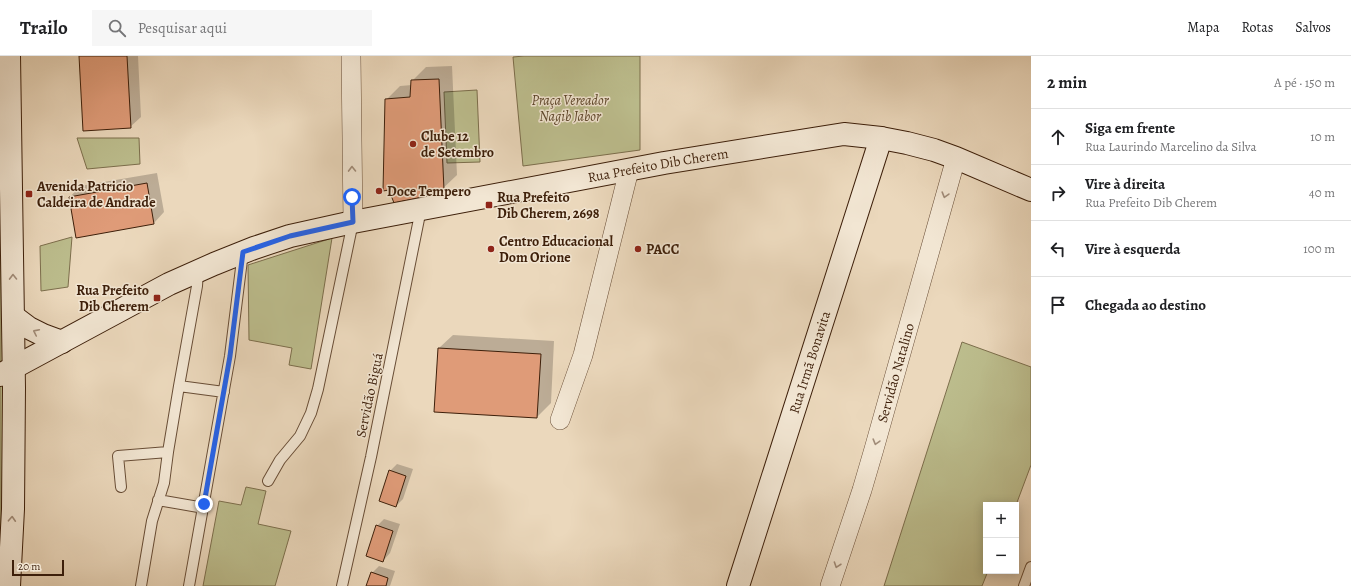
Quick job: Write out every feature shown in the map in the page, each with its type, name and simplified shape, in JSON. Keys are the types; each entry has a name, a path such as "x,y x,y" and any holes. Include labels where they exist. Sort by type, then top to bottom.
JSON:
{"main road":[{"path":"9,56 13,316 7,371 13,509 9,586"},
{"name":"Rua Prefeito Dib Cherem","path":"7,371 169,284 243,252 290,236 353,222 664,163 844,134 881,138 920,146 956,158 1031,190"},
{"name":"Rua Irmã Bonavita","path":"738,586 881,138"},
{"path":"13,316 29,328 62,342"}],"street":[{"path":"350,56 353,222"},
{"name":"Servidão Natalino","path":"830,586 862,490 956,158"},
{"path":"560,420 583,355 629,170"}],"lane":[{"name":"Servidão Biguá","path":"342,586 371,457 421,209"},
{"path":"268,481 280,460 300,436 311,413 318,389 353,222"},
{"path":"189,586 230,356 243,252"},
{"path":"141,586 152,521 164,483 179,386 197,286 198,271"},
{"path":"179,386 224,392"},
{"path":"120,487 118,456 168,452"},
{"path":"158,500 204,508"},
{"path":"1024,586 1031,567"}],"green space":[{"name":"Praça Vereador Nagib Jabor","path":"640,56 640,150 523,166 513,57"},
{"path":"0,58 6,513 0,586"},
{"path":"477,90 480,162 447,163 444,92"},
{"path":"77,138 139,138 140,164 87,169"},
{"path":"72,237 68,287 41,291 40,246"},
{"path":"332,238 311,369 289,365 292,348 249,340 248,265"},
{"path":"962,342 1031,367 1031,465 1017,502 983,502 983,574 987,574 982,586 884,586"},
{"path":"246,487 266,491 258,524 291,531 275,586 203,586 219,501 241,505"}],"building":[{"path":"79,56 127,56 131,128 83,131"},
{"name":"Clube 12 de Setembro","path":"439,79 444,190 439,194 394,203 389,190 383,191 385,99 410,97 411,80"},
{"path":"147,183 154,224 76,238 69,197"},
{"path":"438,348 541,354 537,418 434,412"},
{"path":"389,470 406,476 396,507 379,501"},
{"path":"376,525 393,531 383,562 366,556"},
{"path":"371,572 388,578 386,586 366,586"}],"place":[{"name":"Clube 12 de Setembro","path":"413,144"},
{"name":"Doce Tempero","path":"379,191"},
{"name":"Avenida Patricio Caldeira de Andrade","path":"29,194"},
{"name":"Rua Prefeito Dib Cherem, 2698","path":"489,205"},
{"name":"Centro Educacional Dom Orione","path":"491,249"},
{"name":"PACC","path":"638,249"},
{"name":"Rua Prefeito Dib Cherem","path":"157,298"}],"route":[{"path":"204,504 230,356 243,252 290,236 353,222 352,197"}]}
